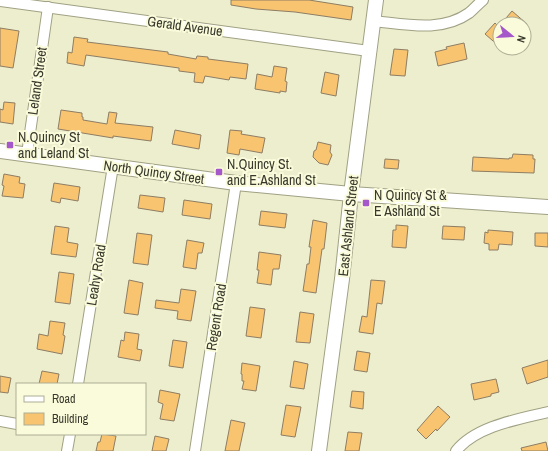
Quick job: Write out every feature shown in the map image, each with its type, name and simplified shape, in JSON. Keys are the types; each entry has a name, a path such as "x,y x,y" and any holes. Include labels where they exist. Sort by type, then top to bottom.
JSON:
{"main road":[{"name":"East Ashland Street","path":"319,451 342,279 351,194 376,0"},
{"name":"North Quincy Street","path":"0,151 236,183 351,194 548,207"}],"street":[{"path":"373,21 418,27 436,25 451,22 469,13 483,0"},
{"name":"Gerald Avenue","path":"0,1 369,51"},
{"name":"Leland Street","path":"27,154 48,7"},
{"name":"Leahy Road","path":"78,383 113,166"},
{"name":"Regent Road","path":"195,451 236,183"},
{"path":"456,451 461,445 488,428 548,412"},
{"path":"0,421 16,424"},
{"path":"67,451 70,435"}],"building":[{"path":"231,0 309,0 353,7 351,20 231,5"},
{"path":"512,11 518,16 508,16"},
{"path":"492,26 492,40 485,34"},
{"path":"0,28 19,31 13,68 0,66"},
{"path":"74,37 88,39 87,42 168,52 168,54 196,59 197,56 208,57 208,59 248,64 246,79 230,77 229,80 205,76 203,83 194,82 195,73 179,71 179,68 86,55 84,66 67,63 68,52 72,53"},
{"path":"464,43 467,59 438,66 435,52 447,49 446,47"},
{"path":"394,49 408,50 405,76 390,75"},
{"path":"274,66 287,68 285,81 287,82 286,92 280,91 280,93 255,89 257,74 272,77"},
{"path":"325,72 339,75 336,96 321,93"},
{"path":"4,102 15,103 13,124 0,122 0,109 3,110"},
{"path":"61,110 82,113 83,120 107,124 109,112 117,113 115,123 153,127 151,141 113,136 113,138 58,129"},
{"path":"175,130 201,135 199,149 172,144"},
{"path":"230,130 242,131 241,134 265,138 262,153 240,149 239,155 227,153"},
{"path":"318,142 331,145 330,152 332,155 328,165 319,163 313,157"},
{"path":"513,154 533,155 533,159 535,159 534,173 472,171 473,157 509,159 512,158"},
{"path":"385,159 399,160 398,169 384,168"},
{"path":"4,174 20,177 19,183 25,184 23,198 2,196"},
{"path":"54,183 80,187 78,201 61,198 60,203 51,201"},
{"path":"140,195 165,198 163,212 138,208"},
{"path":"184,200 212,204 210,219 182,215"},
{"path":"261,211 287,214 285,228 259,225"},
{"path":"313,220 327,223 316,293 303,291 307,264 309,264 311,247 309,247"},
{"path":"396,225 408,226 406,248 392,247 393,230 396,230"},
{"path":"55,226 69,228 67,242 78,244 76,257 51,254"},
{"path":"443,226 465,227 464,240 442,239"},
{"path":"488,230 513,232 512,245 499,244 498,250 489,250 489,244 484,243 485,232 488,233"},
{"path":"137,233 152,235 148,265 133,263"},
{"path":"535,233 548,233 548,247 535,246"},
{"path":"187,240 204,243 202,253 198,253 196,269 183,267"},
{"path":"259,252 281,255 279,269 273,269 271,285 257,283"},
{"path":"59,272 74,274 70,304 55,302"},
{"path":"129,280 143,283 138,315 124,313"},
{"path":"371,280 385,281 382,304 377,303 373,334 359,332 362,316 367,317"},
{"path":"181,289 196,291 191,321 177,319 178,311 155,308 156,300 179,303"},
{"path":"250,307 265,309 261,338 246,336"},
{"path":"300,312 314,314 310,343 296,342"},
{"path":"50,321 65,323 63,335 65,336 62,354 37,349 39,334 48,336"},
{"path":"125,332 139,334 137,349 142,350 140,361 118,357 121,340 124,341"},
{"path":"173,340 187,342 183,368 169,366"},
{"path":"357,351 370,353 367,372 354,370"},
{"path":"548,360 548,377 527,384 522,368"},
{"path":"294,361 308,364 304,389 290,387"},
{"path":"242,363 260,366 256,391 242,389 244,381 242,381 241,374"},
{"path":"42,371 59,374 57,383 39,383"},
{"path":"0,376 11,378 8,393 0,392"},
{"path":"496,379 499,392 491,394 491,396 474,400 471,384"},
{"path":"160,390 180,394 174,421 160,419 163,404 158,402"},
{"path":"352,391 364,392 363,409 350,407"},
{"path":"286,405 301,407 295,437 281,435"},
{"path":"438,406 450,417 437,431 436,429 426,439 417,430"},
{"path":"231,420 245,423 239,451 225,451"},
{"path":"348,432 362,433 359,451 345,451"},
{"path":"102,435 116,436 113,451 96,451 98,442 100,442"},
{"path":"155,436 169,439 166,451 152,451"},
{"path":"546,442 548,451 522,451 521,448"}],"place":[{"name":"N.Quincy St and Leland St","path":"10,145"},
{"name":"N.Quincy St. and E.Ashland St","path":"219,172"},
{"name":"N Quincy St & E Ashland St","path":"366,203"}]}
